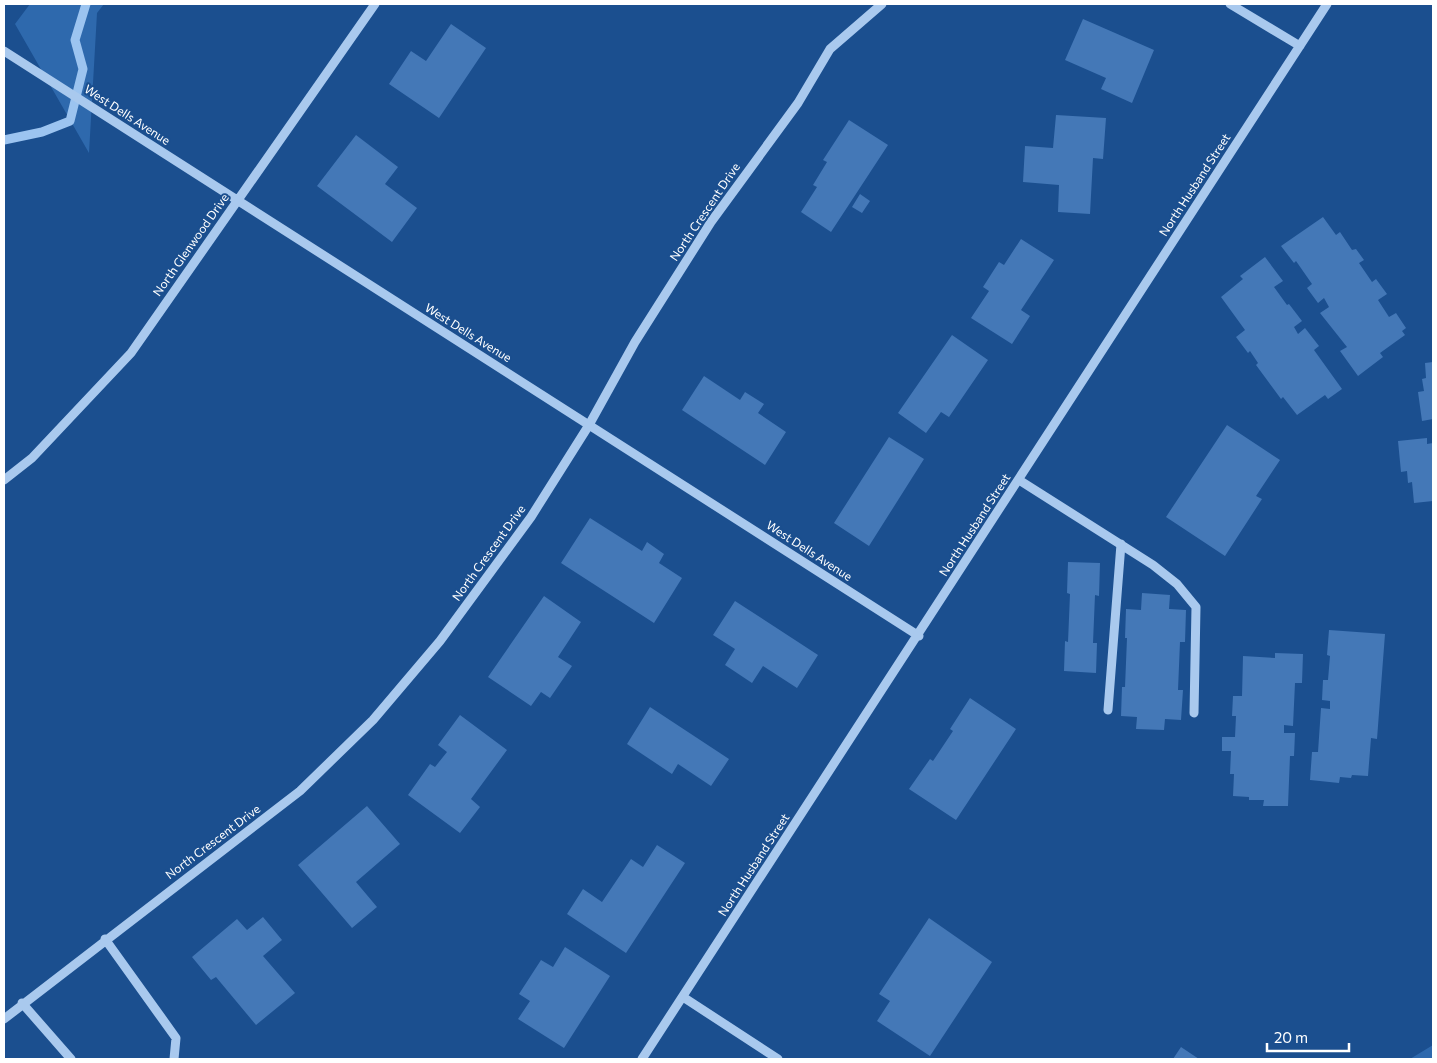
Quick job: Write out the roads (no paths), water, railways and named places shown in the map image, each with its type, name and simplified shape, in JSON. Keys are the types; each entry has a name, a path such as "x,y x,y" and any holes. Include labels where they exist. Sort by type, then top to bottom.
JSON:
{"street":[{"name":"North Glenwood Drive","path":"4,480 32,458 131,353 375,4"},
{"name":"North Crescent Drive","path":"4,1018 300,791 373,720 440,641 531,517 589,425 635,342 711,222 798,103 830,49 882,4"},
{"path":"1230,4 1300,46"},
{"name":"North Husband Street","path":"642,1059 919,636 1327,4"},
{"name":"West Dells Avenue","path":"4,51 919,636"},
{"path":"1019,480 1153,565 1177,584 1196,607 1194,713"},
{"path":"1108,710 1121,544"},
{"path":"106,939 176,1038 174,1059"},
{"path":"682,997 778,1059"},
{"path":"22,1003 71,1059"}],"waterway":[{"path":"4,140 42,132 70,121 83,69 75,40 86,4"}]}
